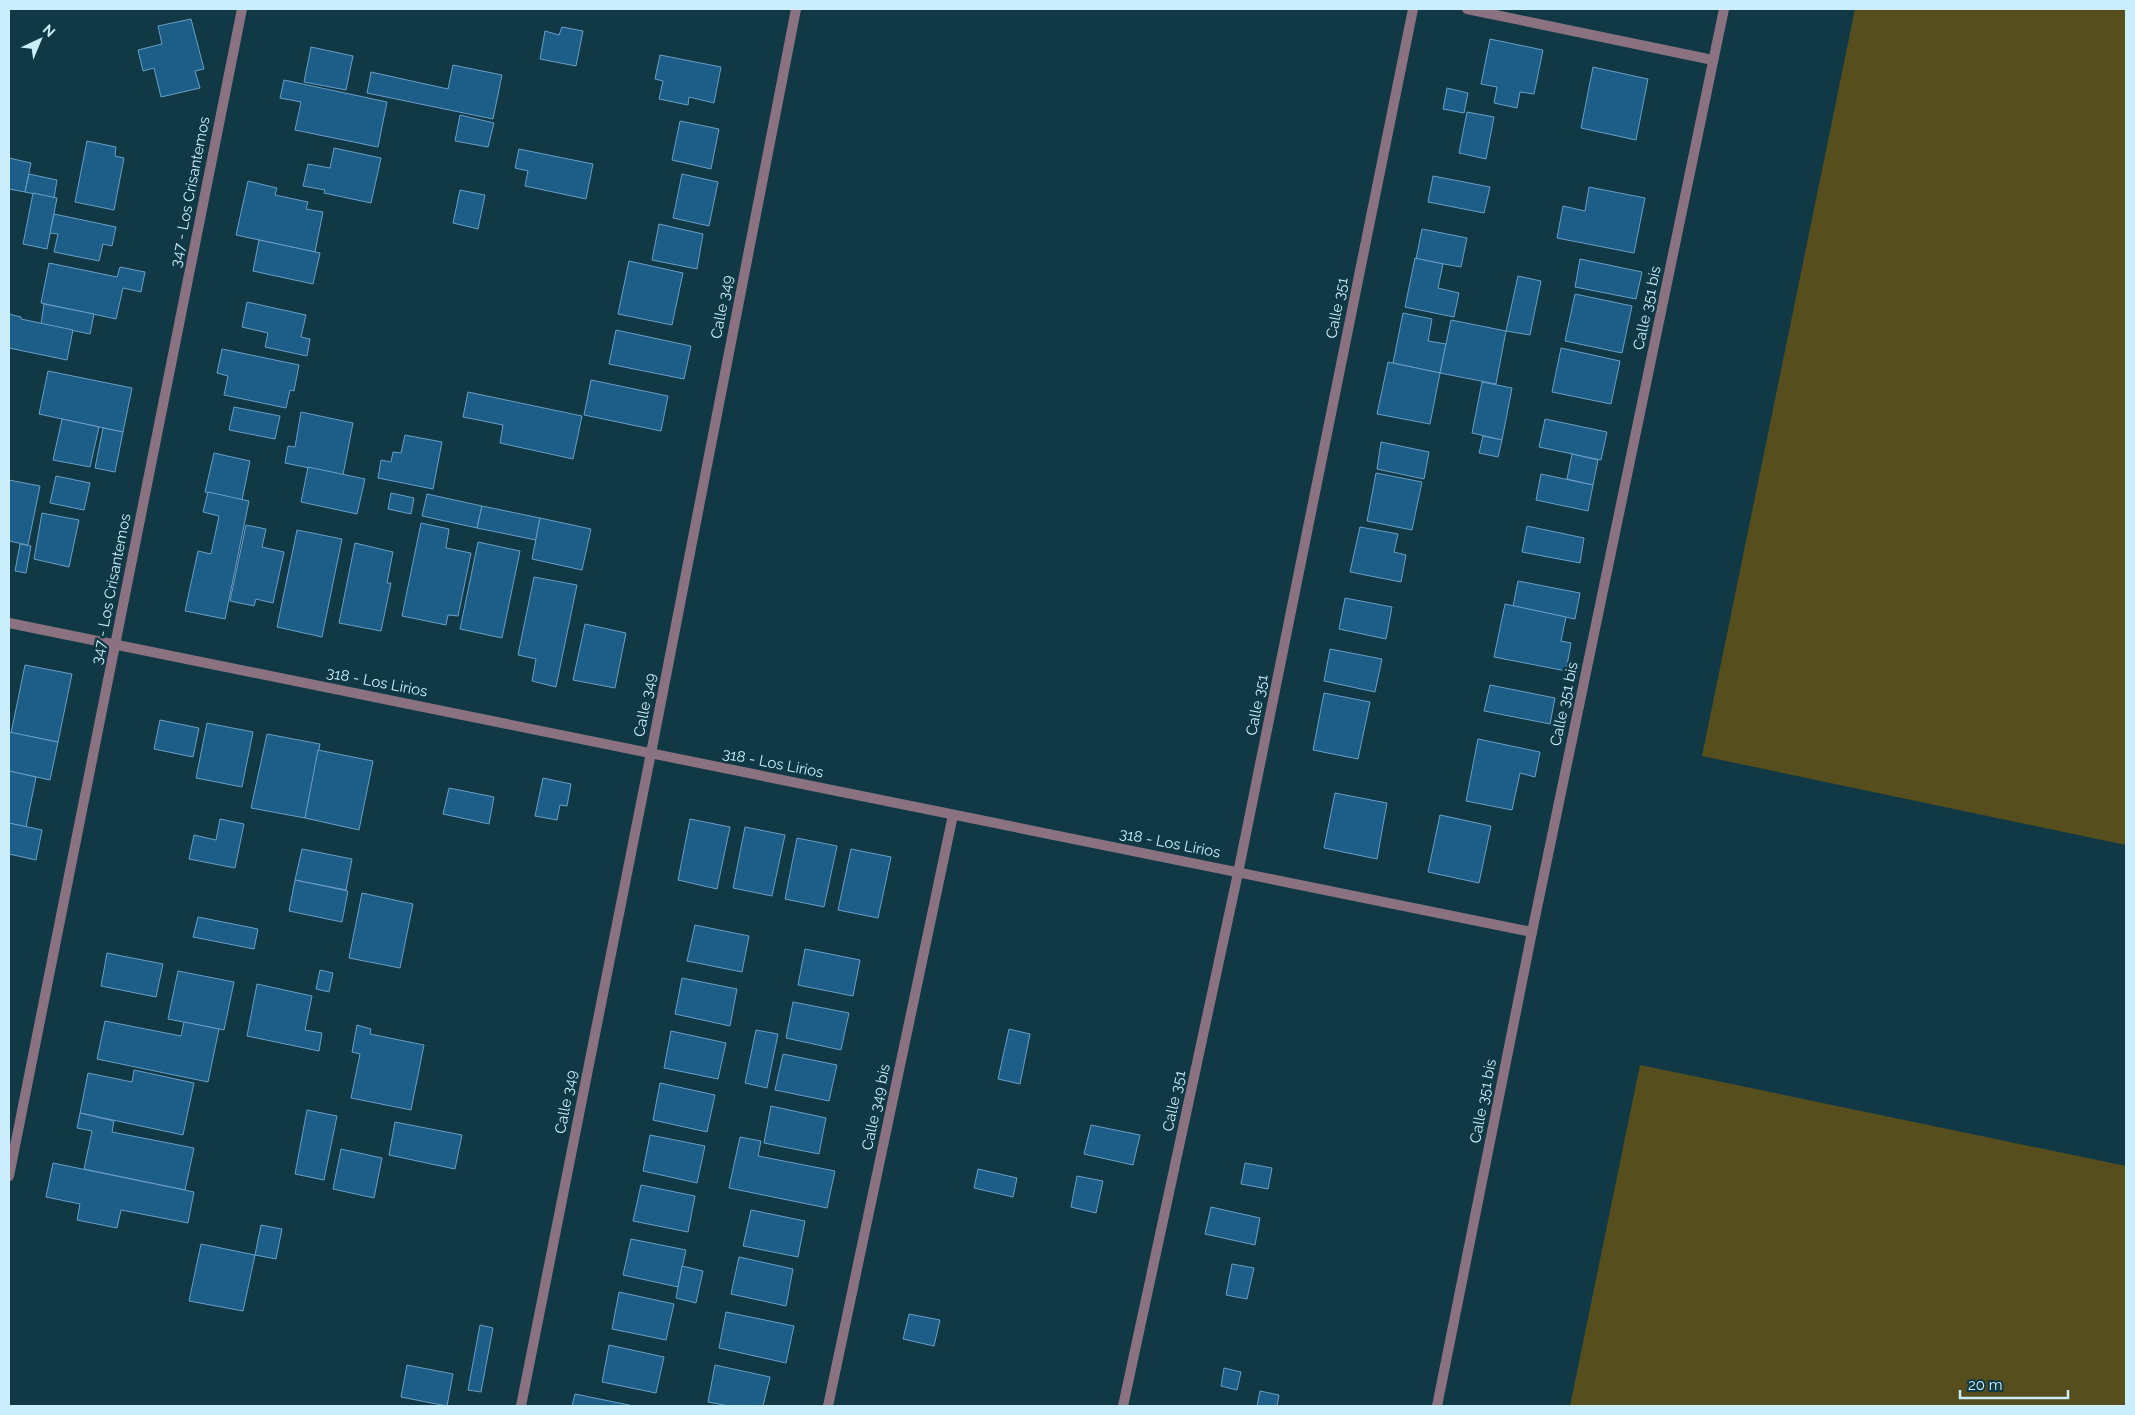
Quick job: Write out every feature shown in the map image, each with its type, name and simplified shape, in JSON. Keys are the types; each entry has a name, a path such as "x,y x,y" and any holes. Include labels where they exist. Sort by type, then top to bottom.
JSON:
{"street":[{"name":"347 - Los Crisantemos","path":"9,1176 242,9"},
{"name":"Calle 349","path":"520,1406 651,753 796,9"},
{"name":"Calle 351","path":"1123,1406 1238,873 1413,9"},
{"path":"1467,9 1713,60"},
{"name":"Calle 351 bis","path":"1437,1406 1532,932 1724,9"},
{"name":"318 - Los Lirios","path":"9,623 1532,932"},
{"name":"Calle 349 bis","path":"828,1406 953,815"}],"shaded area":[{"path":"1855,9 2126,9 2126,845 1702,756"},
{"path":"1640,1065 2126,1166 2126,1406 1570,1406"}],"building":[{"path":"191,19 204,69 195,71 200,88 161,97 154,68 143,71 138,50 162,44 158,26"},
{"path":"562,27 583,31 576,66 540,59 545,31 559,35"},
{"path":"1490,39 1543,50 1534,94 1520,92 1517,108 1494,103 1497,87 1481,84"},
{"path":"311,47 353,56 346,90 304,82"},
{"path":"660,55 721,67 714,103 689,97 688,105 659,99 663,81 655,79"},
{"path":"453,65 502,75 493,119 367,93 371,72 448,89"},
{"path":"1593,67 1648,79 1636,140 1581,128"},
{"path":"284,80 387,102 378,147 295,130 301,102 280,98"},
{"path":"1447,88 1468,93 1464,113 1443,109"},
{"path":"1467,112 1494,117 1486,159 1459,153"},
{"path":"460,115 494,123 488,147 455,141"},
{"path":"680,121 719,129 711,169 672,160"},
{"path":"87,141 116,147 115,156 124,158 114,210 75,202"},
{"path":"334,148 381,158 371,203 324,193 325,190 303,186 308,164 330,168"},
{"path":"519,149 593,164 586,199 525,186 528,171 515,168"},
{"path":"9,158 31,163 25,192 9,189"},
{"path":"29,174 57,180 54,198 25,192"},
{"path":"682,174 718,182 709,226 673,218"},
{"path":"1433,176 1490,187 1484,213 1428,202"},
{"path":"248,181 277,188 275,195 308,202 306,209 323,212 315,252 236,235"},
{"path":"1589,187 1645,198 1634,253 1557,238 1563,206 1585,211"},
{"path":"460,190 485,195 478,229 453,223"},
{"path":"33,193 57,198 47,249 23,244"},
{"path":"54,214 116,227 112,246 103,244 99,261 54,252 58,234 50,233"},
{"path":"659,224 703,234 697,269 652,260"},
{"path":"1422,229 1467,238 1461,267 1416,259"},
{"path":"259,240 320,253 313,284 253,271"},
{"path":"1415,258 1443,264 1438,288 1459,293 1454,317 1405,307"},
{"path":"1580,259 1642,272 1636,299 1575,287"},
{"path":"629,261 683,273 672,325 618,314"},
{"path":"49,263 117,277 120,267 145,272 141,292 123,288 116,319 41,303"},
{"path":"1518,276 1541,281 1530,335 1506,331"},
{"path":"1575,294 1632,306 1622,353 1565,341"},
{"path":"247,302 306,315 301,337 310,339 307,356 265,347 268,333 242,327"},
{"path":"44,304 94,314 90,334 41,324"},
{"path":"1403,313 1432,319 1428,341 1446,344 1440,373 1393,363"},
{"path":"9,314 21,317 21,319 73,330 67,360 9,348"},
{"path":"1451,320 1506,331 1496,384 1440,373"},
{"path":"616,330 691,346 684,379 609,364"},
{"path":"1561,348 1620,361 1611,404 1552,392"},
{"path":"222,349 299,365 294,391 290,390 286,408 224,395 228,376 217,373"},
{"path":"1388,362 1440,373 1430,424 1377,414"},
{"path":"48,371 132,388 123,432 39,414"},
{"path":"591,380 668,396 661,431 584,415"},
{"path":"1482,382 1512,388 1502,440 1472,433"},
{"path":"468,392 582,416 573,459 500,443 503,425 463,417"},
{"path":"234,407 280,416 275,439 229,430"},
{"path":"301,412 353,423 343,475 285,463 288,446 295,447"},
{"path":"62,419 99,427 90,467 53,460"},
{"path":"1545,419 1607,432 1601,460 1539,447"},
{"path":"103,428 123,432 115,472 95,468"},
{"path":"405,435 442,442 433,489 378,478 381,460 391,462 393,452 401,453"},
{"path":"1483,436 1502,440 1498,457 1479,453"},
{"path":"1381,442 1429,452 1424,479 1377,469"},
{"path":"214,453 250,461 242,500 205,492"},
{"path":"1572,454 1598,460 1593,485 1567,479"},
{"path":"308,467 365,479 357,514 301,502"},
{"path":"1376,473 1422,482 1412,530 1367,521"},
{"path":"1541,474 1593,485 1588,511 1536,500"},
{"path":"56,476 90,483 84,510 50,503"},
{"path":"9,480 40,486 28,545 9,541"},
{"path":"208,492 249,501 225,619 185,611 198,551 211,554 219,516 203,512"},
{"path":"391,493 414,498 411,514 388,509"},
{"path":"427,494 482,506 477,528 422,516"},
{"path":"482,506 540,518 536,540 477,528"},
{"path":"42,513 79,520 69,567 34,559"},
{"path":"540,518 591,529 582,570 532,559"},
{"path":"421,523 449,529 446,548 471,553 458,616 448,615 446,625 402,616"},
{"path":"246,525 266,529 262,547 284,552 273,603 256,599 254,606 230,601"},
{"path":"1527,526 1584,538 1580,563 1522,552"},
{"path":"1360,527 1398,534 1394,552 1406,555 1401,582 1350,572"},
{"path":"297,530 342,539 322,637 277,627"},
{"path":"478,542 520,551 502,638 460,629"},
{"path":"355,543 393,552 387,583 391,583 381,631 339,623"},
{"path":"20,544 31,546 26,573 15,571"},
{"path":"534,577 577,585 556,687 532,681 536,659 518,655"},
{"path":"1518,581 1580,593 1575,619 1513,606"},
{"path":"1345,598 1392,607 1386,639 1339,629"},
{"path":"1505,604 1566,617 1561,641 1571,643 1566,671 1494,657"},
{"path":"585,624 626,633 615,688 573,680"},
{"path":"1330,649 1382,659 1375,692 1324,681"},
{"path":"25,665 72,674 58,742 11,733"},
{"path":"1490,685 1555,698 1550,724 1484,711"},
{"path":"1324,693 1370,702 1358,759 1313,750"},
{"path":"160,720 199,728 193,757 154,749"},
{"path":"207,723 253,732 242,787 196,778"},
{"path":"9,732 58,742 50,780 9,771"},
{"path":"267,734 320,744 305,818 251,808"},
{"path":"1478,739 1540,752 1535,777 1520,773 1512,810 1466,801"},
{"path":"318,750 373,761 359,830 305,818"},
{"path":"9,771 36,777 26,827 9,823"},
{"path":"543,778 571,784 567,806 560,805 557,820 535,816"},
{"path":"449,788 494,797 489,824 443,814"},
{"path":"1335,793 1387,803 1377,859 1324,848"},
{"path":"1440,815 1491,826 1479,883 1428,872"},
{"path":"220,819 244,824 235,868 189,859 194,835 216,840"},
{"path":"690,819 730,827 717,889 678,880"},
{"path":"9,823 42,830 36,860 9,854"},
{"path":"745,827 785,835 772,896 733,888"},
{"path":"797,838 837,846 824,907 785,899"},
{"path":"302,849 352,859 346,890 295,880"},
{"path":"851,849 891,857 878,918 838,910"},
{"path":"295,880 348,891 342,922 289,911"},
{"path":"362,893 413,904 400,968 349,958"},
{"path":"198,917 258,929 254,949 193,937"},
{"path":"695,925 749,936 742,972 687,961"},
{"path":"805,949 860,960 853,996 798,985"},
{"path":"107,953 163,964 156,997 101,986"},
{"path":"320,970 333,973 329,992 316,989"},
{"path":"178,971 234,982 224,1030 168,1019"},
{"path":"682,978 737,989 730,1026 675,1014"},
{"path":"257,984 312,996 305,1030 322,1033 319,1051 247,1036"},
{"path":"793,1002 849,1013 841,1050 786,1038"},
{"path":"105,1021 181,1036 184,1022 219,1029 208,1082 97,1059"},
{"path":"357,1025 371,1029 370,1034 424,1045 411,1110 351,1098 360,1054 352,1052"},
{"path":"1009,1029 1030,1034 1020,1084 998,1079"},
{"path":"756,1030 778,1034 767,1088 745,1083"},
{"path":"671,1031 726,1043 718,1079 664,1068"},
{"path":"783,1054 837,1065 829,1101 775,1090"},
{"path":"134,1070 194,1083 183,1135 80,1113 88,1073 132,1082"},
{"path":"660,1083 715,1095 707,1132 653,1120"},
{"path":"771,1106 826,1118 819,1154 764,1143"},
{"path":"307,1110 337,1116 324,1180 295,1174"},
{"path":"80,1113 114,1121 112,1132 194,1148 185,1190 84,1169 92,1131 77,1128"},
{"path":"395,1122 462,1135 455,1169 389,1155"},
{"path":"1091,1125 1140,1135 1133,1165 1084,1154"},
{"path":"650,1135 705,1146 697,1183 643,1171"},
{"path":"740,1137 761,1141 758,1156 835,1171 827,1208 729,1188"},
{"path":"341,1149 382,1158 374,1198 333,1189"},
{"path":"53,1163 194,1192 188,1223 121,1210 117,1228 77,1220 80,1204 46,1197"},
{"path":"1245,1163 1272,1168 1268,1189 1241,1184"},
{"path":"978,1169 1017,1178 1013,1197 974,1188"},
{"path":"1077,1176 1103,1181 1096,1213 1071,1207"},
{"path":"641,1185 695,1196 688,1232 633,1221"},
{"path":"1211,1207 1260,1218 1255,1245 1205,1234"},
{"path":"751,1210 805,1221 798,1257 743,1246"},
{"path":"261,1225 282,1229 276,1259 255,1255"},
{"path":"631,1239 686,1250 678,1287 623,1275"},
{"path":"201,1244 255,1255 243,1311 189,1301"},
{"path":"739,1257 793,1269 786,1306 731,1294"},
{"path":"1232,1264 1254,1268 1247,1299 1226,1295"},
{"path":"682,1266 703,1271 696,1303 676,1298"},
{"path":"619,1292 674,1304 666,1340 612,1329"},
{"path":"726,1312 794,1326 786,1363 719,1348"},
{"path":"909,1314 940,1320 934,1346 903,1339"},
{"path":"480,1325 493,1328 481,1392 468,1390"},
{"path":"609,1345 664,1357 656,1393 602,1382"},
{"path":"407,1365 453,1374 447,1406 401,1397"},
{"path":"715,1365 770,1377 763,1406 729,1406 708,1402"},
{"path":"1224,1368 1241,1372 1237,1390 1221,1386"},
{"path":"1260,1391 1279,1395 1277,1406 1257,1406"},
{"path":"575,1394 634,1406 572,1406"}]}
